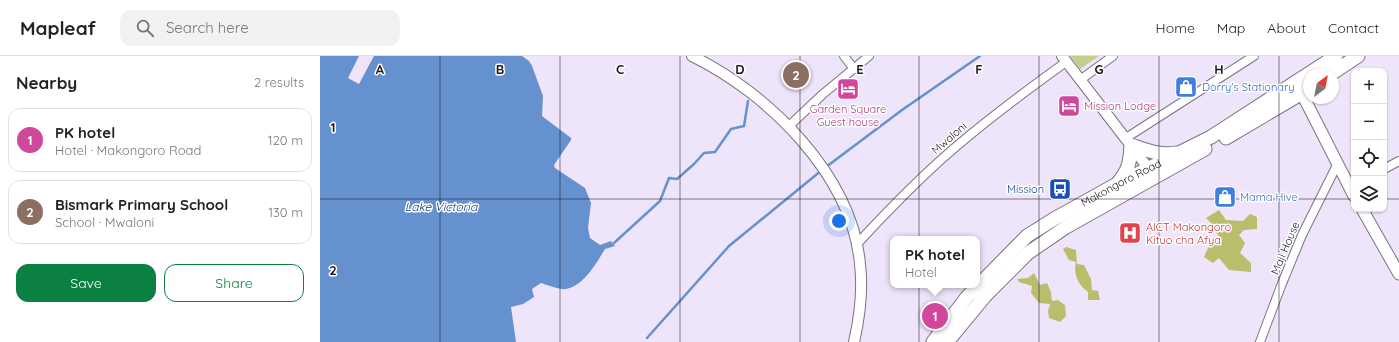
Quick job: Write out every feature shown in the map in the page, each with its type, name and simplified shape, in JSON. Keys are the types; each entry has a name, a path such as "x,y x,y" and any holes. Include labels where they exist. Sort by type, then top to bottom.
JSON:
{"main road":[{"name":"Makongoro Road","path":"980,284 1027,236 1116,184 1152,174 1181,152 1211,138 1336,56"},
{"path":"1339,69 1358,56"},
{"path":"1296,82 1303,90"},
{"name":"Makongoro Road","path":"946,342 985,296 1028,253 1066,227 1152,174 1303,93"},
{"path":"1310,104 1337,165 1351,187"},
{"path":"1116,184 1124,174 1130,162 1129,142 1151,152 1165,155 1181,152"},
{"path":"1364,212 1399,274"},
{"name":"Makongoro Road","path":"933,342 967,297 976,288"}],"street":[{"path":"844,56 854,69"},
{"path":"789,126 823,94 869,56"},
{"path":"1080,80 1113,56"},
{"path":"1129,142 1254,56"},
{"path":"698,57 742,86 767,106 789,126 820,162 829,176 846,210 857,244 860,263 862,290 858,325 854,342"},
{"path":"1064,59 1152,174"},
{"name":"Mwaloni","path":"857,244 932,168 976,129 1064,59"},
{"path":"1387,167 1399,161"},
{"name":"Maji House","path":"1260,342 1302,235 1337,165"}],"green space":[{"path":"1070,56 1099,56 1080,69"},
{"path":"1219,210 1226,220 1243,221 1250,214 1257,217 1257,229 1244,230 1239,235 1245,243 1240,253 1251,263 1251,272 1229,270 1219,258 1213,263 1204,257 1208,248 1221,239 1213,225 1206,218"},
{"path":"1066,247 1076,250 1077,264 1084,265 1091,279 1092,290 1098,291 1100,300 1088,300 1088,292 1081,286 1077,279 1075,271 1076,262 1069,260 1063,249"},
{"path":"1034,273 1040,285 1047,283 1051,292 1052,301 1058,300 1065,305 1066,316 1060,322 1049,318 1048,311 1050,304 1039,303 1031,293 1032,286 1019,282 1017,279 1028,278"}],"water":[{"name":"Lake Victoria","path":"320,56 522,56 529,61 532,66 543,96 542,116 571,138 554,165 555,168 585,188 591,203 588,228 590,238 600,245 611,241 615,246 605,249 589,273 573,287 561,289 541,283 532,289 534,297 523,304 511,307 516,342 320,342"}],"pier":[{"path":"359,56 374,56 359,84 348,78"}],"waterway":[{"path":"826,167 902,110 980,56"},
{"path":"614,243 660,201 669,178 677,179 704,153 715,152 731,129 744,126 748,101"},
{"path":"647,338 729,246 822,170"}],"place":[{"name":"Bismark Primary School","path":"796,75"},
{"name":"Dorry's Stationary","path":"1186,87"},
{"name":"Garden Square Guest house","path":"848,89"},
{"name":"Mission Lodge","path":"1069,106"},
{"name":"Mission","path":"1060,189"},
{"name":"Mama Hive","path":"1225,197"},
{"name":"AICT Makongoro Kituo cha Afya","path":"1130,233"},
{"name":"PK hotel","path":"935,316"}]}
